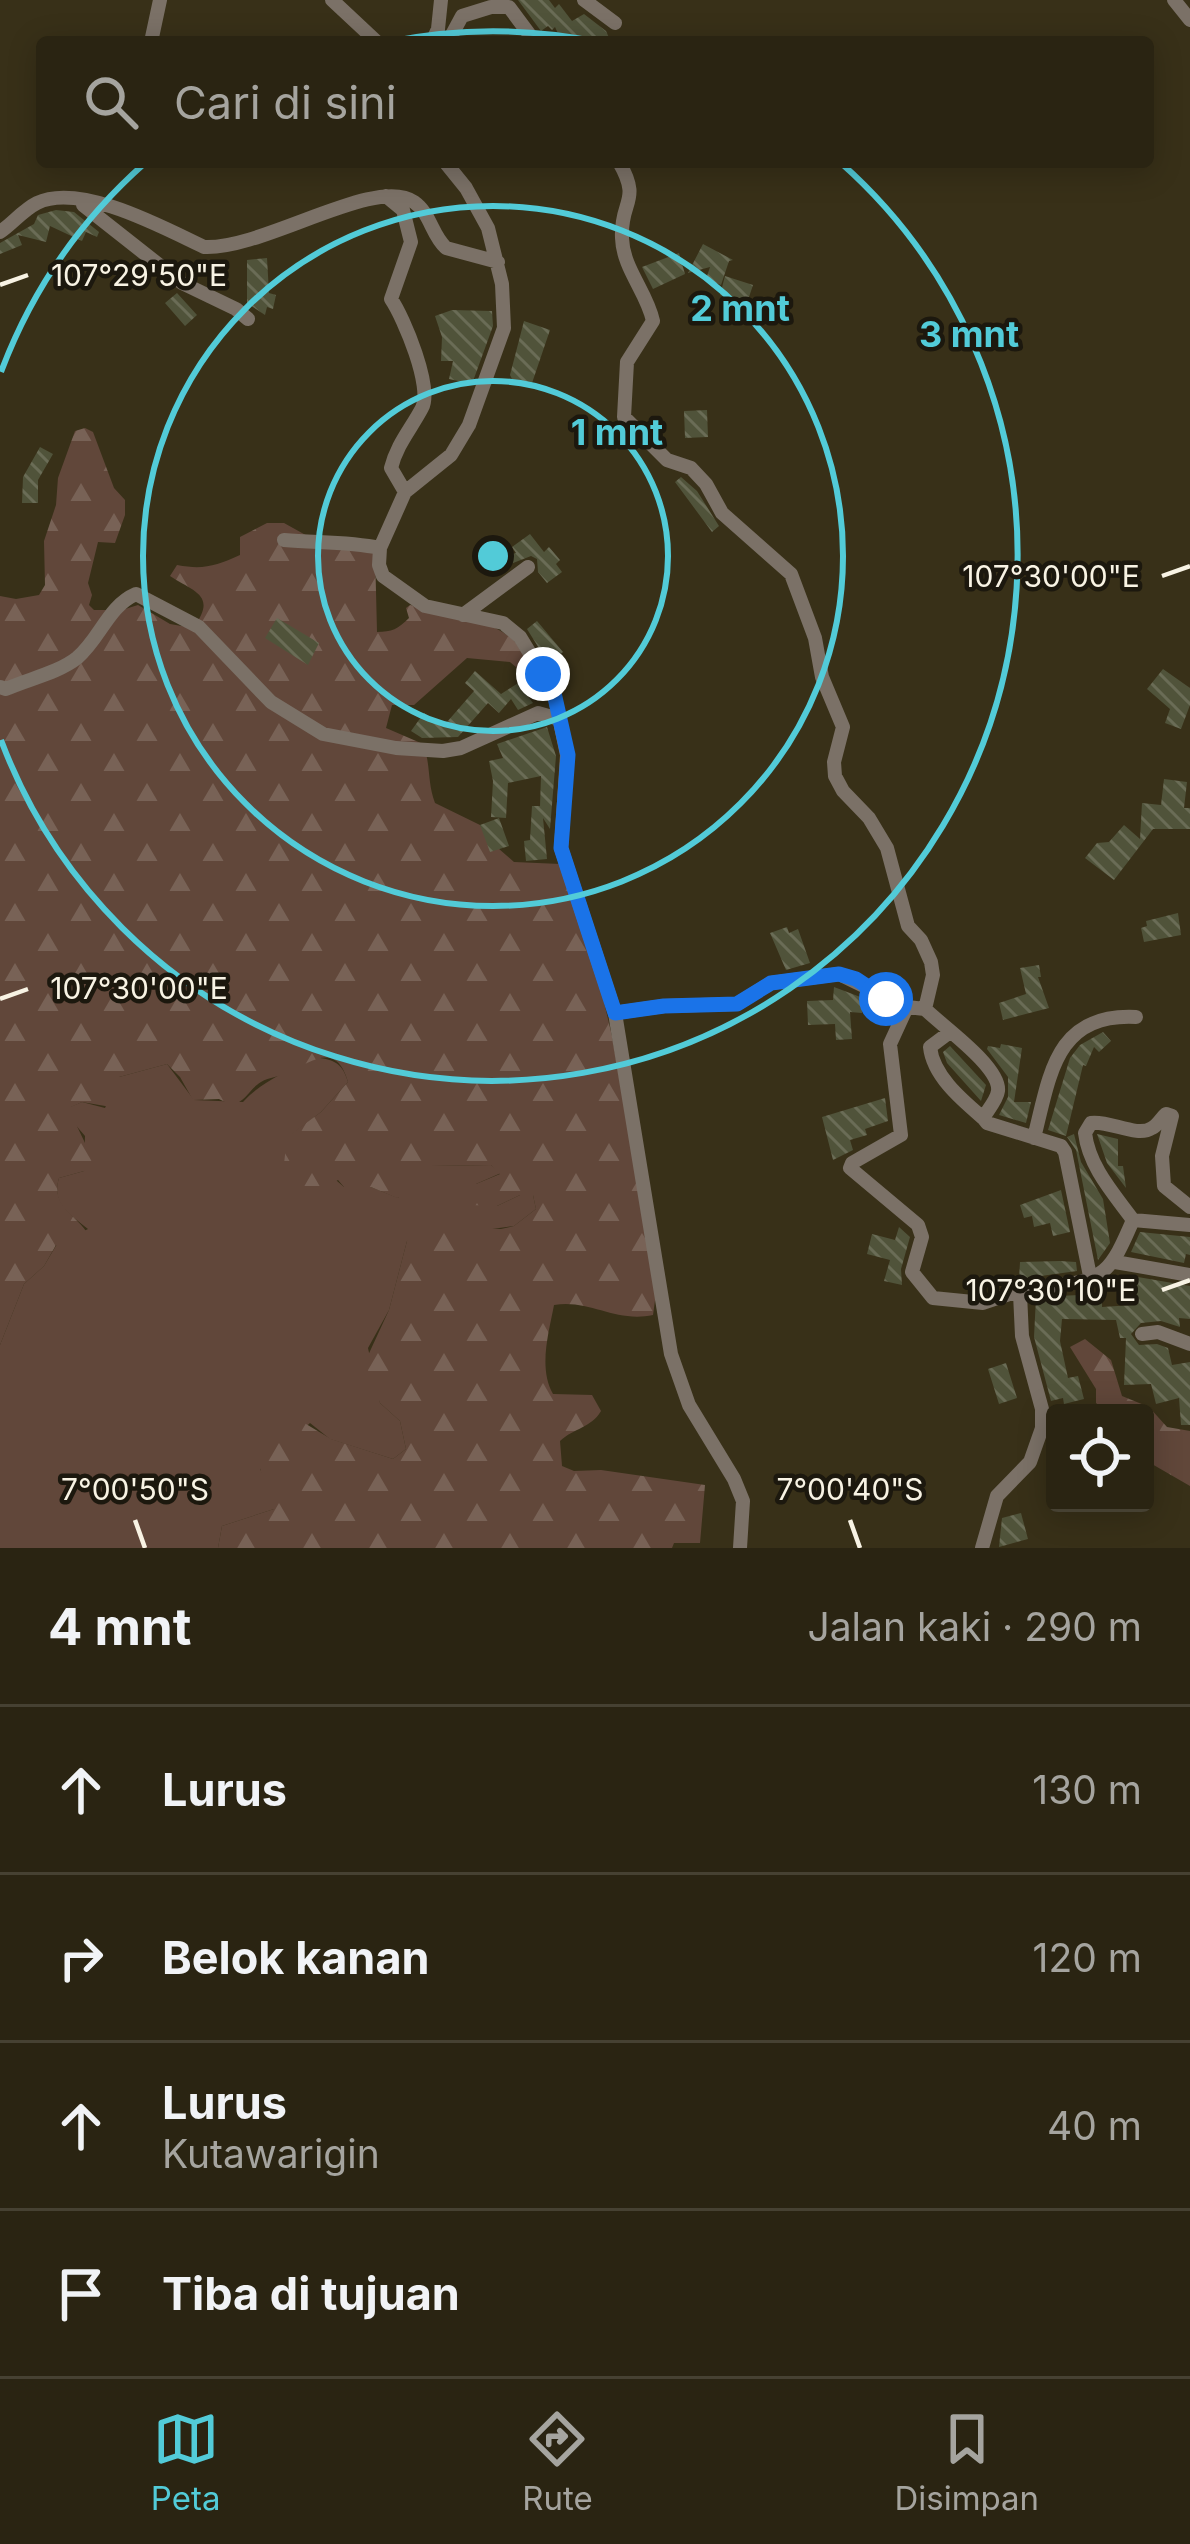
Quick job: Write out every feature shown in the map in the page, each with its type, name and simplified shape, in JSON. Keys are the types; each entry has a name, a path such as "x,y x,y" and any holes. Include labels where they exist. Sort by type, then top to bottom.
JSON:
{"street":[{"path":"152,36 160,0"},
{"path":"332,0 371,36"},
{"path":"584,0 614,23"},
{"path":"1174,0 1189,17"},
{"path":"451,36 468,12 514,4 532,36"},
{"path":"424,36 440,7"},
{"path":"450,168 488,228 497,262 503,328 469,425 451,455 405,492 380,548 379,565 383,576 425,606 503,623 520,637 554,693 568,755 561,848 615,1013 671,1354 689,1405 743,1501 740,1548"},
{"path":"622,168 632,185 621,238 625,258 653,321 626,362 624,417 667,460 691,468 722,513 791,574 843,727 834,762 836,776 842,791 869,818 887,848 908,926 932,962 926,1009"},
{"path":"0,232 40,201 74,198 105,205 205,248 220,248 255,241 381,194 404,196 416,204 446,248 497,262"},
{"path":"381,194 398,202 409,233 411,246 391,295 406,321 426,385 425,404 404,432 391,468 405,492"},
{"path":"74,198 182,283 236,309 248,320"},
{"path":"284,539 380,548"},
{"path":"463,615 528,567"},
{"path":"0,687 6,689 71,663 124,599 136,594 199,627 271,702 323,734 443,752 538,713 560,718"},
{"path":"615,1013 737,1004 771,983 839,974 907,1007 926,1009 982,1061 997,1083 998,1094 983,1118"},
{"path":"907,1007 890,1044 901,1135 852,1162 850,1168 918,1225 922,1237 913,1272 933,1298 982,1303 1024,1289 1091,1281 1115,1262 1133,1220"},
{"path":"1034,1138 1045,1093 1068,1037 1118,1016 1136,1017"},
{"path":"950,1032 934,1042 930,1053 944,1079 983,1118 1065,1151 1091,1281"},
{"path":"1190,1208 1165,1186 1162,1156 1172,1116 1166,1114 1154,1128 1140,1132 1091,1123 1085,1133 1089,1151 1133,1220 1190,1225"},
{"path":"1115,1262 1190,1274"},
{"path":"982,1548 997,1496 1030,1462 1042,1428 1042,1409 1022,1336 1020,1294 1024,1289"},
{"path":"1142,1334 1169,1334 1190,1344"}],"green space":[{"path":"75,431 93,432 114,488 125,500 115,543 98,542 88,583 89,605 94,610 138,605 170,624 193,628 203,601 170,576 177,565 224,562 240,555 240,537 267,523 284,523 311,538 375,552 377,632 401,625 409,618 406,608 410,605 487,624 518,645 529,660 536,680 510,662 467,658 414,705 392,705 386,728 423,744 435,803 480,825 514,862 560,864 612,1036 656,1293 653,1315 639,1317 554,1305 545,1362 553,1394 592,1395 601,1411 560,1441 562,1466 705,1485 700,1543 674,1543 672,1548 218,1548 222,1526 274,1509 261,1472 261,1454 269,1440 296,1418 331,1439 393,1459 406,1449 400,1421 380,1403 365,1362 389,1310 407,1241 416,1231 501,1229 514,1226 536,1209 533,1195 520,1195 497,1206 470,1205 467,1193 500,1174 491,1165 431,1166 421,1188 397,1198 371,1187 344,1187 338,1180 327,1186 300,1186 284,1164 287,1137 321,1112 348,1082 331,1058 315,1059 264,1080 231,1105 219,1099 193,1100 167,1064 119,1077 119,1097 111,1107 82,1102 71,1107 92,1161 84,1171 59,1178 57,1189 63,1206 92,1244 68,1250 56,1245 44,1266 24,1284 0,1345 0,596 39,595 45,585 44,541 56,505 58,478"},
{"path":"311,1057 335,1062 348,1082 321,1112 287,1138 344,1187 371,1187 398,1198 430,1166 491,1165 501,1173 476,1184 497,1206 520,1195 533,1195 536,1209 514,1226 407,1241 389,1310 368,1348 380,1403 400,1421 406,1449 393,1459 330,1439 310,1423 260,1469 274,1496 274,1509 222,1526 218,1548 0,1548 0,1345 24,1284 44,1266 57,1244 88,1229 64,1208 58,1195 59,1178 84,1171 85,1136 73,1122 70,1107 82,1102 105,1108 119,1077 167,1064 194,1100 243,1102"},
{"path":"1085,1339 1111,1360 1122,1396 1142,1404 1097,1404 1096,1389 1070,1347"},
{"path":"1154,1413 1167,1427 1190,1431 1190,1486 1154,1465"}],"building":[{"path":"518,0 549,0 555,8 559,4 572,21 584,14 608,36 559,36 555,27 548,26 541,31"},
{"path":"74,212 99,232 97,237 86,232 82,241 50,226 46,242 18,235 22,245 0,254 0,243 34,224 38,215"},
{"path":"703,244 733,260 721,285 706,279 710,267 688,273"},
{"path":"679,253 685,274 653,289 642,267"},
{"path":"267,258 269,293 276,295 273,309 267,307 265,315 247,303 247,260"},
{"path":"725,276 753,285 747,303 720,295"},
{"path":"177,293 197,315 185,326 165,303"},
{"path":"452,310 492,311 493,326 472,384 449,379 453,361 441,361 442,337 435,316"},
{"path":"524,321 550,330 531,386 510,375"},
{"path":"707,410 708,437 685,438 684,411"},
{"path":"40,447 53,454 38,480 38,503 22,503 23,477"},
{"path":"681,477 697,491 719,526 712,532 675,482"},
{"path":"530,534 544,552 549,547 560,560 556,564 562,572 547,583 538,572 537,559 531,556 493,571 490,560 516,553 512,547"},
{"path":"277,618 319,643 308,665 265,638"},
{"path":"537,621 563,652 557,657 565,666 555,674 527,629"},
{"path":"1163,669 1190,688 1190,705 1181,729 1165,723 1170,709 1147,689"},
{"path":"475,671 501,694 523,680 521,687 533,703 518,710 511,699 499,713 488,703 458,737 422,738 411,731 424,713 443,726 474,691 465,683"},
{"path":"547,727 556,756 550,829 543,818 547,859 526,861 524,841 530,840 532,806 540,806 541,776 508,783 506,818 491,817 489,761 503,758 497,744"},
{"path":"1164,779 1187,782 1184,808 1190,808 1190,829 1153,829 1114,880 1085,858 1097,843 1109,842 1124,825 1140,839 1142,803 1161,805"},
{"path":"499,818 509,846 490,852 480,825"},
{"path":"1178,913 1181,935 1144,942 1141,928 1147,926 1146,921"},
{"path":"787,927 789,933 798,929 810,963 786,970 770,933"},
{"path":"1039,965 1038,977 1049,1008 1003,1020 999,1003 1026,994 1020,968"},
{"path":"834,987 863,998 862,1013 850,1012 852,1039 836,1040 835,1024 808,1025 807,1001 833,1000"},
{"path":"1103,1032 1111,1041 1099,1052 1094,1047 1083,1065 1066,1136 1048,1130 1070,1058 1080,1045"},
{"path":"1001,1044 1022,1048 1014,1102 1031,1102 1026,1123 999,1115 1008,1097 1008,1077 987,1049"},
{"path":"950,1046 986,1085 981,1101 947,1063 943,1052"},
{"path":"885,1098 888,1121 865,1129 867,1135 850,1140 853,1150 833,1160 822,1117"},
{"path":"1074,1134 1081,1162 1103,1199 1110,1243 1098,1260 1076,1150 1067,1137"},
{"path":"1097,1134 1118,1139 1118,1166 1123,1166 1126,1188 1107,1163"},
{"path":"1061,1190 1070,1232 1053,1236 1050,1223 1034,1227 1032,1216 1024,1218 1020,1205"},
{"path":"899,1227 910,1237 901,1269 902,1285 884,1281 890,1260 867,1254 872,1234 895,1240"},
{"path":"1140,1232 1190,1237 1190,1255 1186,1254 1184,1263 1131,1252"},
{"path":"1020,1262 1076,1262 1077,1271 1019,1279"},
{"path":"1132,1276 1190,1286 1190,1319 1179,1318 1180,1327 1161,1321 1141,1323 1131,1334 1139,1345 1168,1348 1172,1365 1190,1362 1190,1425 1181,1425 1179,1398 1156,1404 1151,1384 1124,1385 1126,1338 1120,1338 1116,1320 1062,1319 1060,1341 1068,1378 1078,1376 1084,1399 1064,1404 1063,1398 1051,1401 1034,1337 1036,1297 1102,1294 1102,1307 1133,1305"},
{"path":"1006,1363 1017,1398 999,1404 988,1369"},
{"path":"1021,1513 1028,1539 999,1547 1002,1518"}],"route":[{"path":"543,674 554,693 568,755 561,848 615,1013 737,1004 771,983 839,974 886,999"}]}
